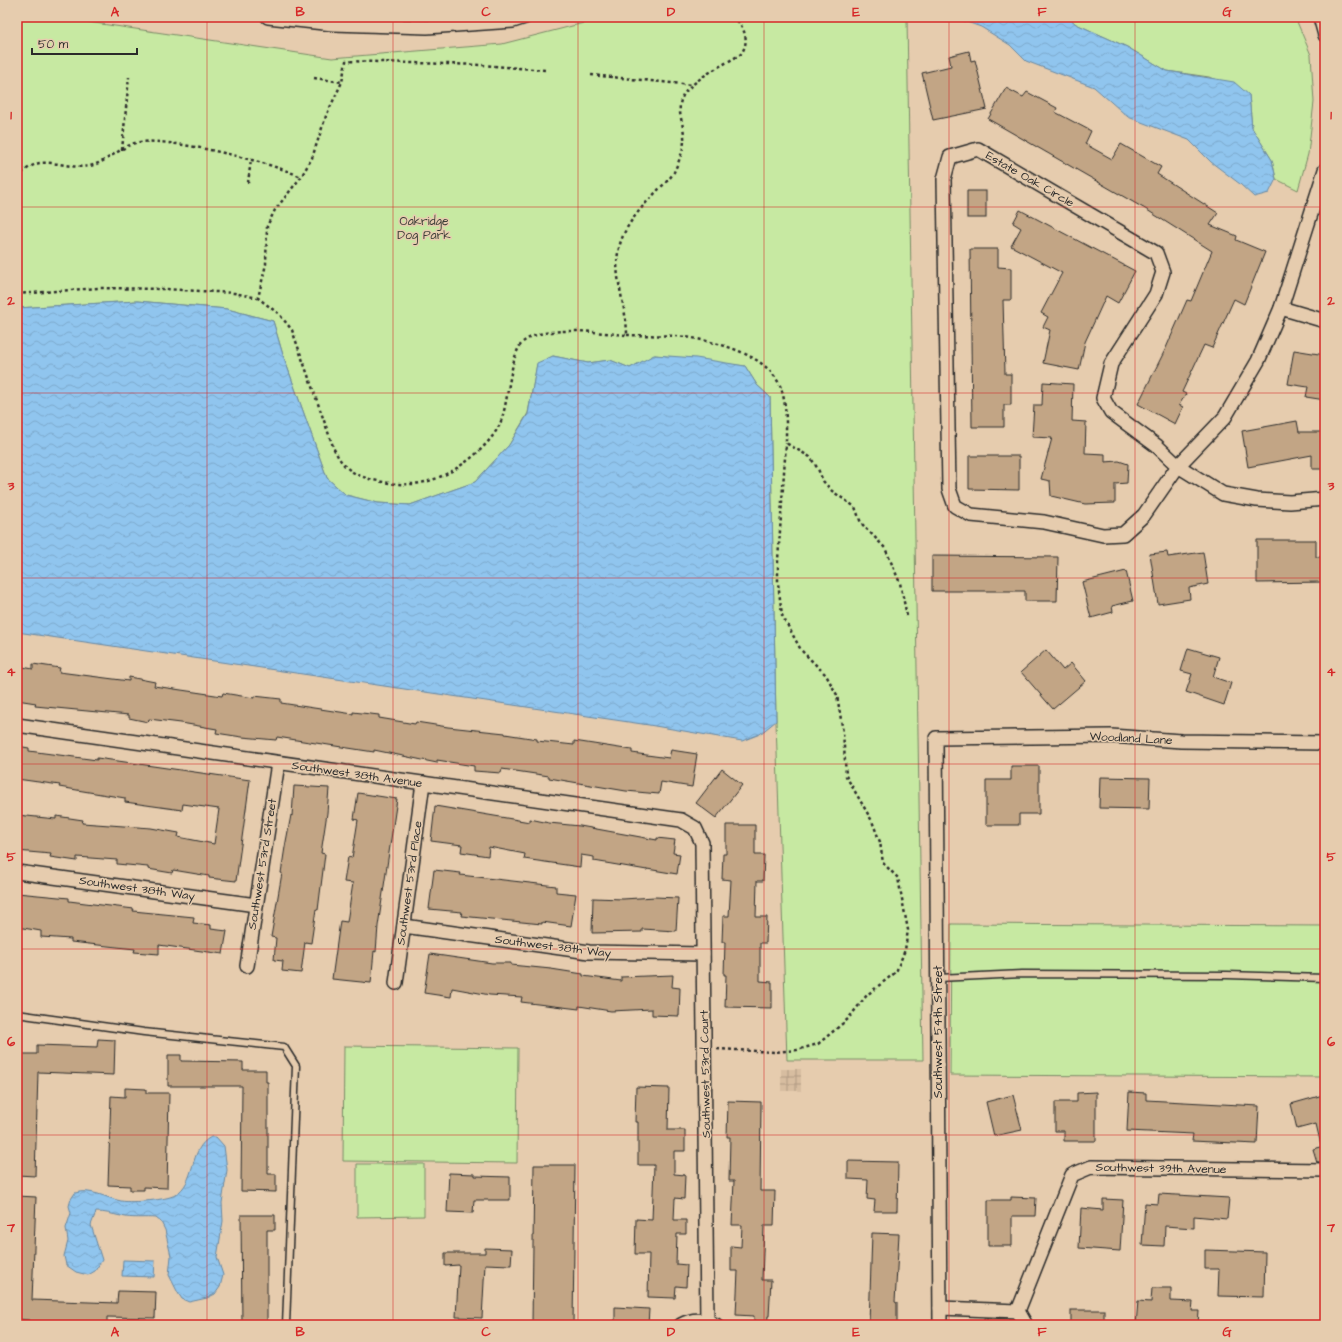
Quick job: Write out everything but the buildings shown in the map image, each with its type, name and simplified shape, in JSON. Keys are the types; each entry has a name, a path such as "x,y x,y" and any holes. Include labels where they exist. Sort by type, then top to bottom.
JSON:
{"street":[{"path":"268,17 334,24 428,27 513,21 525,17"},
{"name":"Estate Oak Circle","path":"978,149 1156,253 1163,272 1156,294 1111,364 1103,398 1111,412 1157,446 1178,466 1144,515 1123,534 1102,534 1044,522 970,515 955,506 949,489 944,187 944,179 950,158 978,149"},
{"path":"1325,170 1281,308 1258,361 1225,417 1178,466 1223,494 1257,500 1290,502 1325,499"},
{"path":"1281,308 1325,321"},
{"name":"Southwest 38th Avenue","path":"17,725 680,820 695,828"},
{"name":"Woodland Lane","path":"936,738 1111,736 1181,741 1325,743"},
{"name":"Southwest 54th Street","path":"936,738 940,1325"},
{"name":"Southwest 53rd Street","path":"247,966 278,763"},
{"name":"Southwest 53rd Place","path":"396,983 423,783"},
{"name":"Southwest 53rd Court","path":"682,1325 697,1320 711,1323 702,843 695,828"},
{"name":"Southwest 38th Way","path":"17,872 256,905"},
{"name":"Southwest 38th Way","path":"404,926 590,952 704,954"},
{"name":"Southwest 39th Avenue","path":"1018,1311 1072,1174 1091,1167 1325,1170"},
{"path":"940,1308 1018,1311 1026,1325"}],"lane":[{"path":"938,978 1029,974 1227,975 1325,978"},
{"path":"17,1014 144,1032 284,1047 296,1066 286,1325"}],"path":[{"path":"627,335 627,325 618,276 618,248 627,229 640,209 673,174 682,152 684,134 679,115 680,103 684,93 693,85 741,54 746,48 747,40 745,33 734,17"},
{"path":"258,298 266,264 267,226 275,210 301,177 312,158 326,116 342,82 346,61 450,63 545,70"},
{"path":"591,75 693,85"},
{"path":"122,150 129,77"},
{"path":"314,78 342,82"},
{"path":"17,177 28,168 40,163 74,167 90,166 104,161 134,143 144,141 166,142 251,159 289,170 301,177"},
{"path":"248,183 251,159"},
{"path":"17,294 98,288 165,288 234,293 258,298 279,314 292,330 339,460 348,470 363,478 384,482 412,484 434,478 456,469 473,458 487,444 499,426 506,407 514,360 522,343 536,335 553,332 696,339 758,360 770,370 781,388 786,411 786,443 778,560 778,583 782,615 802,650 826,675 837,695 843,732 846,776 872,821 880,842 883,863 898,878 908,930 905,950 896,972 867,995 848,1018 818,1044 797,1050 775,1052 705,1048"},
{"path":"786,443 810,457 818,469 822,481 832,491 855,507 861,523 885,548 900,583 907,616"}],"shaded area":[{"path":"781,1069 801,1069 801,1091 781,1091"}],"green space":[{"name":"Oakridge Dog Park","path":"17,17 54,17 332,58 502,44 607,17 907,17 923,1060 787,1060 776,721 770,397 757,385 745,366 655,355 630,368 610,360 588,363 553,356 537,364 528,413 509,445 475,482 410,505 378,503 346,495 327,478 283,355 273,321 227,309 137,301 17,308"},
{"path":"1068,17 1295,17 1311,55 1314,102 1308,154 1298,190 1276,179 1272,160 1252,128 1249,95 1209,77 1167,71 1127,47 1076,24"},
{"path":"951,924 1325,926 1325,1077 950,1075"},
{"path":"344,1046 518,1048 517,1163 343,1161"},
{"path":"357,1164 424,1164 424,1216 357,1217"}],"water":[{"path":"953,17 1068,17 1076,24 1127,47 1167,71 1234,82 1249,95 1252,128 1272,160 1276,179 1269,193 1254,197 1240,184 1211,162 1189,140 1128,117 1094,87 1026,61 1010,45 981,27"},
{"path":"137,301 227,309 273,321 283,355 327,478 346,495 378,503 410,505 475,482 509,445 528,414 537,363 553,356 588,363 610,360 630,368 654,355 696,358 745,366 757,385 770,397 776,721 760,734 742,741 649,725 17,632 17,308"},
{"path":"211,1137 216,1137 224,1146 227,1170 222,1203 223,1221 217,1257 223,1275 220,1287 215,1294 207,1298 189,1302 182,1299 169,1275 171,1256 165,1230 161,1222 156,1218 125,1217 96,1212 91,1225 102,1260 95,1271 88,1275 76,1272 66,1265 64,1256 68,1241 66,1228 71,1213 69,1206 75,1193 92,1193 126,1202 149,1201 171,1197 182,1189 187,1182 199,1149 204,1142"},
{"path":"123,1260 155,1261 154,1277 122,1276"}]}
